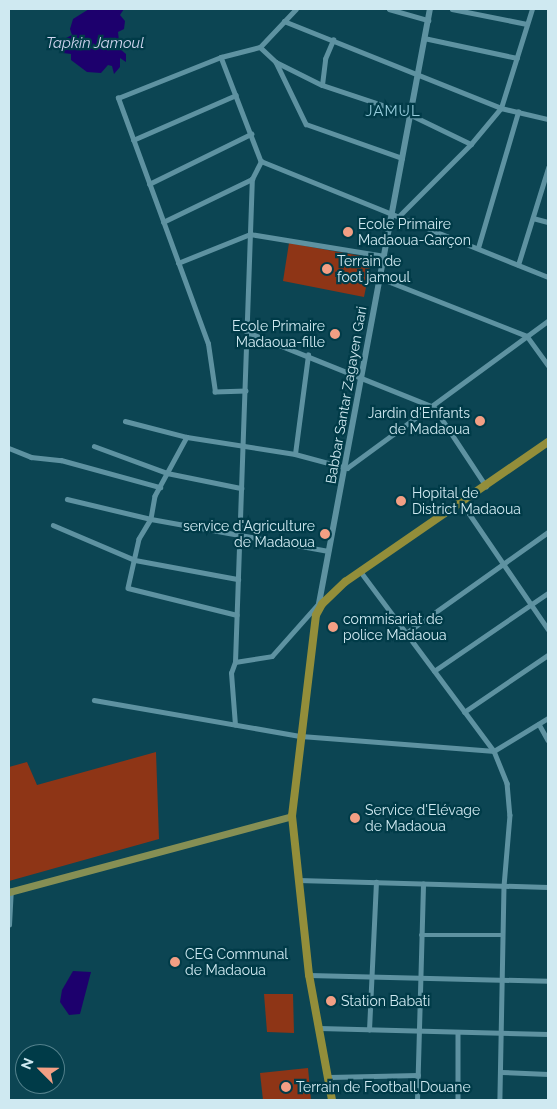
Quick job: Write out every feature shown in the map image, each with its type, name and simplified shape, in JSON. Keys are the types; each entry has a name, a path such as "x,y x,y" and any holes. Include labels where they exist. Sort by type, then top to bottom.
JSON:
{"highway":[{"path":"332,1100 309,975 292,816 318,606 345,582 548,442"}],"main road":[{"path":"10,891 292,816"}],"street":[{"path":"246,391 215,392 208,344 118,98 221,57 260,47 296,9"},
{"path":"389,9 428,20"},
{"name":"Babbar Santar Zagayen Gari","path":"318,606 328,551 347,468 361,376 430,9"},
{"path":"452,9 527,24"},
{"path":"399,216 471,144 501,108 532,9"},
{"path":"284,21 501,108 548,119"},
{"path":"424,38 516,58"},
{"path":"322,84 325,59 333,40"},
{"path":"260,47 276,62 322,84 409,114 471,144"},
{"path":"221,57 261,161 252,179 237,615 235,662 231,673 235,725"},
{"path":"276,62 306,124 402,158"},
{"path":"133,140 236,95"},
{"path":"478,248 518,112"},
{"path":"149,184 251,134"},
{"path":"261,161 548,277"},
{"path":"518,265 548,171"},
{"path":"163,222 252,179"},
{"path":"533,218 548,222"},
{"path":"178,264 250,234 384,256"},
{"path":"380,278 527,336 548,365"},
{"path":"125,421 187,437 295,454 347,468 434,407 548,321"},
{"path":"247,332 361,376 434,407 486,486"},
{"path":"295,454 308,355"},
{"path":"187,437 160,487 151,519 139,539 128,588 237,615"},
{"path":"94,446 167,473 241,488"},
{"path":"9,448 31,457 61,460 160,487"},
{"path":"67,499 151,519 328,551"},
{"path":"462,503 548,629"},
{"path":"53,525 135,560 238,578"},
{"path":"406,632 548,532"},
{"path":"361,572 494,751 507,783 510,815 504,886 500,1100"},
{"path":"434,672 548,593"},
{"path":"235,662 272,656 318,606"},
{"path":"464,712 548,654"},
{"path":"94,700 301,736 494,751 548,718"},
{"path":"539,724 548,740"},
{"path":"298,880 548,887"},
{"path":"369,1030 376,882"},
{"path":"417,1100 422,884"},
{"path":"9,925 10,891"},
{"path":"421,935 503,935"},
{"path":"309,975 548,980"},
{"path":"319,1028 548,1034"},
{"path":"458,1032 458,1100"},
{"path":"501,1072 548,1074"},
{"path":"329,1077 418,1075"}],"shaded area":[{"name":"Terrain de foot jamoul","path":"289,243 372,258 364,297 283,281"},
{"path":"156,752 159,839 9,881 9,767 27,762 37,785"},
{"path":"264,994 293,994 294,1033 267,1032"},
{"name":"Terrain de Football Douane","path":"308,1068 311,1100 263,1100 260,1073"}],"water":[{"name":"Tapkin Jamoul","path":"89,9 124,9 120,15 125,21 124,29 118,32 120,49 126,54 126,62 120,58 120,67 114,74 112,66 108,65 101,73 87,72 71,60 71,54 63,53 64,39 72,35 70,29 73,19"},
{"path":"73,971 91,972 80,1014 69,1015 60,1002 62,990"}],"place":[{"name":"Ecole Primaire Madaoua-Garçon","path":"348,232"},
{"name":"Terrain de foot jamoul","path":"327,269"},
{"name":"Ecole Primaire Madaoua-fille","path":"335,334"},
{"name":"Jardin d'Enfants de Madaoua","path":"480,421"},
{"name":"Hopital de District Madaoua","path":"401,501"},
{"name":"service d'Agriculture de Madaoua","path":"325,534"},
{"name":"commisariat de police Madaoua","path":"333,627"},
{"name":"Service d'Elévage de Madaoua","path":"355,818"},
{"name":"CEG Communal de Madaoua","path":"175,962"},
{"name":"Station Babati","path":"331,1001"},
{"name":"Terrain de Football Douane","path":"286,1087"}],"district":[{"name":"JAMUL","path":"393,112"}]}
